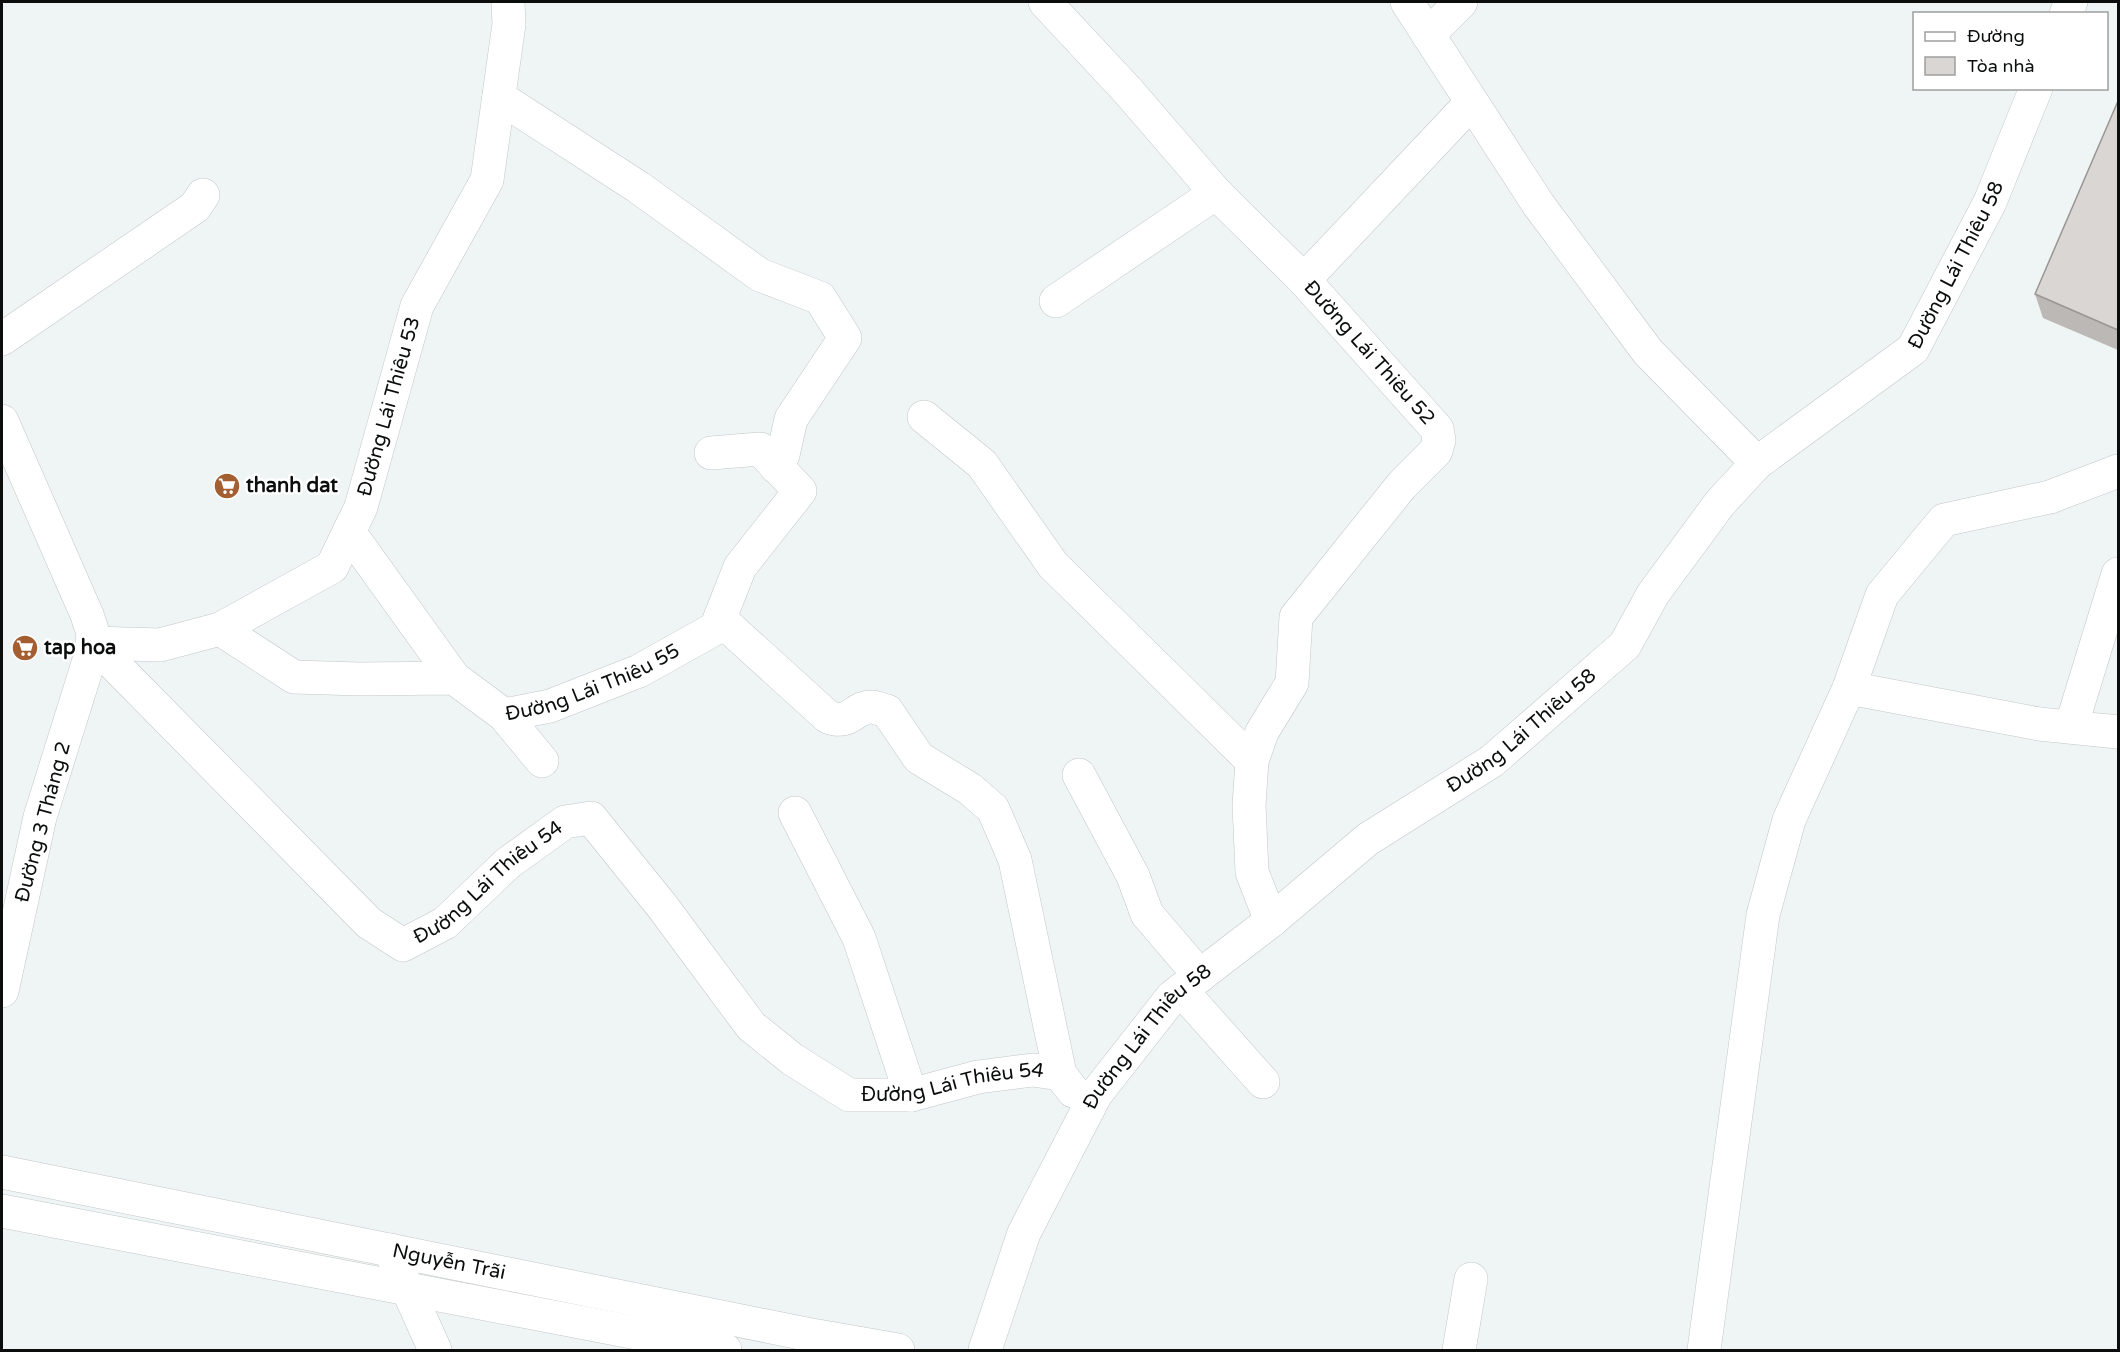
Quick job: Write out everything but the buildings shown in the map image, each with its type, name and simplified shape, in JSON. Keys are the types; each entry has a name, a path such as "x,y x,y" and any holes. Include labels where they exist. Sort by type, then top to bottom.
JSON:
{"street":[{"name":"Đường Lái Thiêu 53","path":"92,649 160,645 220,629 332,567 364,496 417,306 488,180 509,24 508,2"},
{"name":"Đường Lái Thiêu 52","path":"1045,2 1128,91 1216,194 1304,280 1437,429 1439,440 1436,451 1395,493 1296,617 1292,683 1262,732 1251,761 1249,805 1251,872 1271,921"},
{"path":"1407,2 1538,204 1648,352 1757,462"},
{"path":"1428,34 1461,2"},
{"name":"Đường Lái Thiêu 58","path":"985,1350 1024,1233 1096,1094 1172,997 1271,921 1368,839 1492,761 1625,645 1653,594 1720,503 1757,462 1913,349 1990,202 2035,90"},
{"path":"499,97 638,187 759,275 820,298 845,338 791,419 783,455 776,467"},
{"path":"1304,280 1471,103"},
{"path":"1056,301 1216,194"},
{"path":"2,339 195,207 203,195"},
{"path":"924,417 982,464 1053,565 1251,761"},
{"path":"2,421 87,615 93,633 92,649"},
{"name":"Đường Lái Thiêu 55","path":"349,532 454,678 504,715 550,706 639,671 716,628 740,567 800,491 759,449 711,453"},
{"path":"1704,1350 1719,1225 1763,915 1789,820 1849,688 1882,595 1944,520 2050,496 2118,471"},
{"path":"2071,727 2118,574"},
{"path":"720,619 828,717 836,720 846,719 860,709 872,707 887,711 919,758 970,789 993,809 1015,860 1060,1074 1088,1111"},
{"path":"220,629 294,676 360,679 454,678"},
{"name":"Đường 3 Tháng 2","path":"2,991 40,817 92,649"},
{"name":"Đường Lái Thiêu 54","path":"92,649 369,923 403,945 445,923 508,863 565,822 591,818 662,906 751,1026 792,1059 849,1095 911,1095 978,1077 1033,1070 1060,1074"},
{"path":"1849,688 2038,724 2118,732"},
{"path":"504,715 542,761"},
{"path":"1079,775 1133,876 1147,914 1190,983 1263,1082"},
{"path":"795,813 859,938 911,1095"},
{"name":"Nguyễn Trãi","path":"2,1172 794,1332 898,1350"},
{"name":"Nguyễn Trãi","path":"2,1211 725,1350"},
{"path":"390,1250 435,1350"},
{"path":"1459,1350 1471,1279"}],"place":[{"name":"thanh dat","path":"227,486"},
{"name":"tap hoa","path":"25,648"}]}
